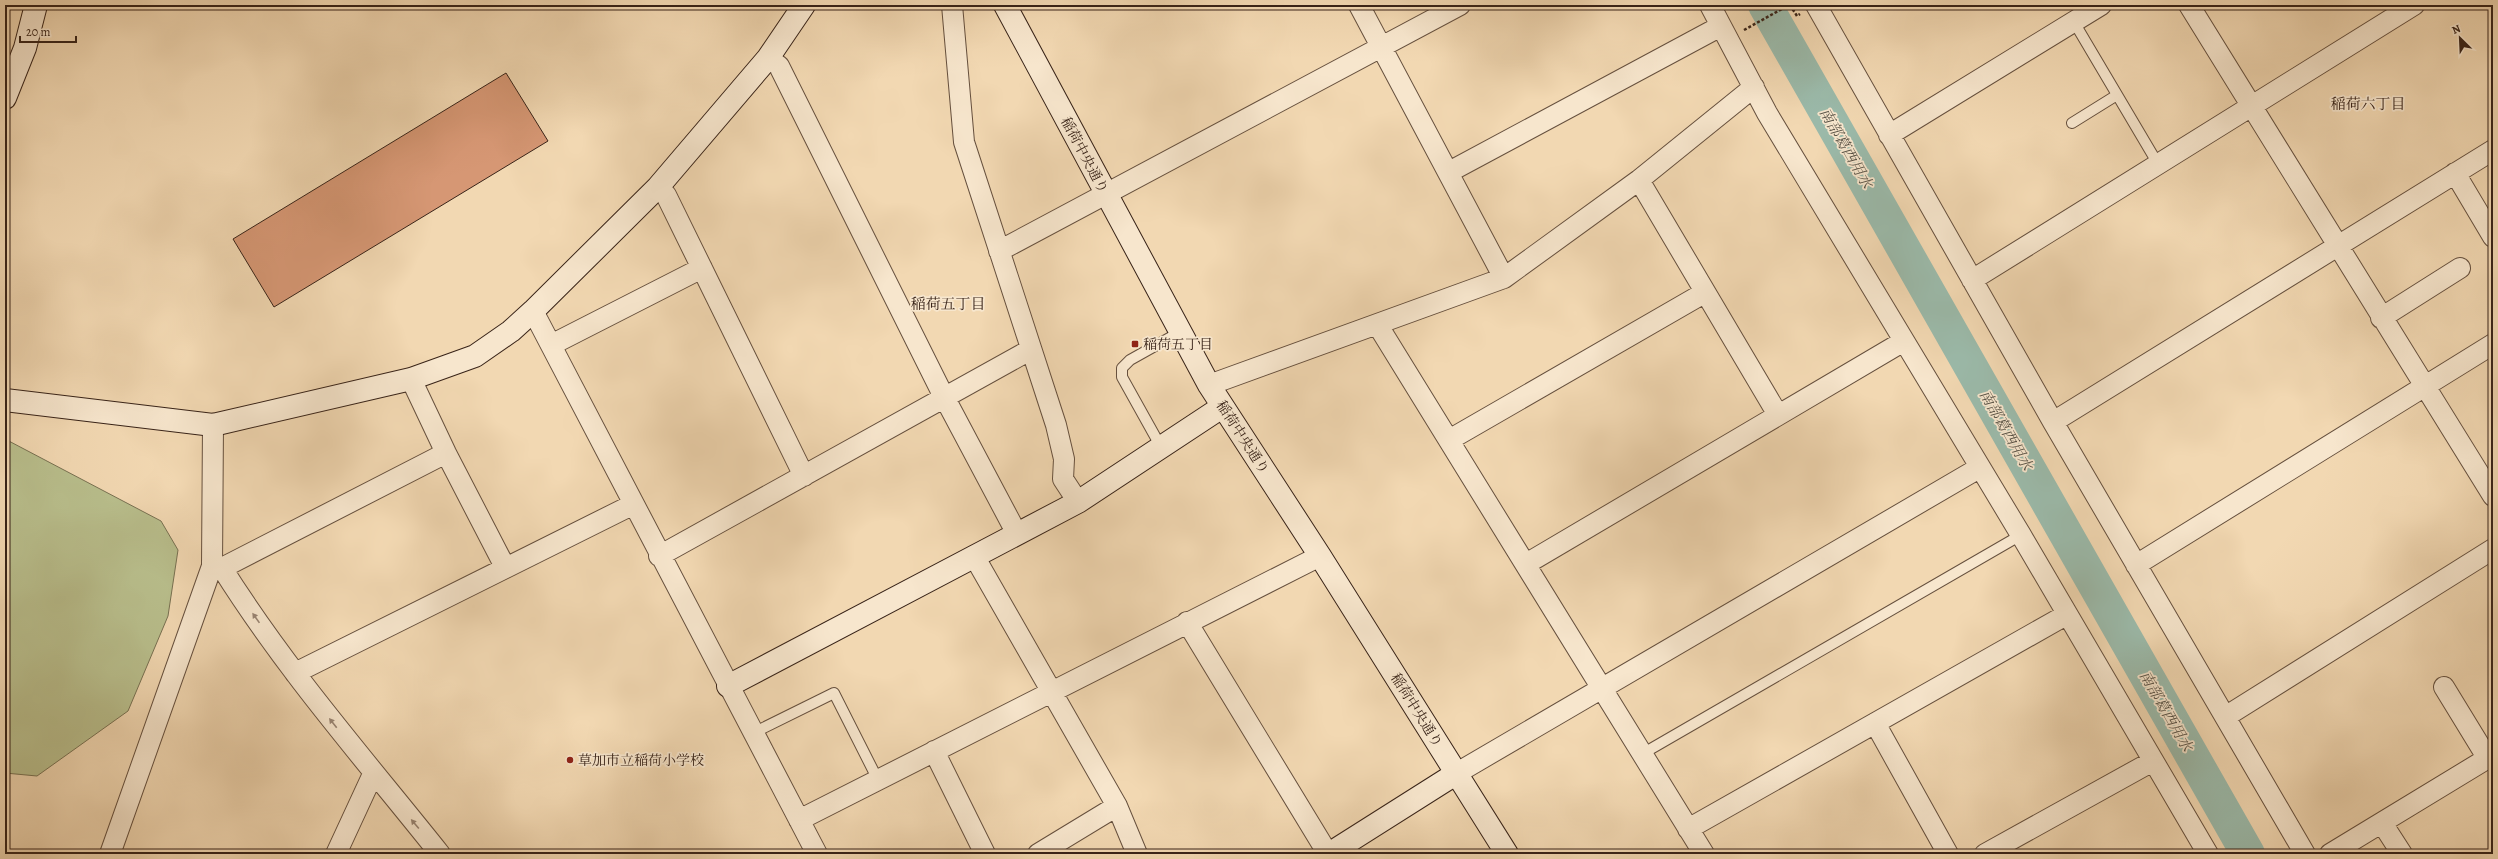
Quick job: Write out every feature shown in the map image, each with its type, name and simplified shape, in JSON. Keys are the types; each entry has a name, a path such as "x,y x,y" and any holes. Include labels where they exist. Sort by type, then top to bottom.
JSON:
{"street":[{"path":"5,98 25,48 36,5"},
{"path":"5,400 214,425 411,380 474,356 511,331 533,311 658,187 768,58 804,5"},
{"path":"952,5 964,142 1030,350 1056,425 1064,459 1062,479 1078,502"},
{"name":"稲荷中央通り","path":"1005,5 1105,194 1222,407 1320,556 1507,854"},
{"path":"1359,5 1504,278"},
{"path":"998,251 1460,5"},
{"path":"1710,5 1754,87 1979,468 2021,534 2066,615 2208,854"},
{"path":"1889,135 2101,5"},
{"path":"2189,5 2337,247 2493,496"},
{"path":"1972,280 2414,5"},
{"path":"1808,10 1889,135 2053,422 2305,854"},
{"path":"1449,172 1721,26"},
{"path":"768,58 779,66 945,397 1017,534"},
{"path":"1209,385 1504,278 1639,180 1754,87"},
{"path":"2053,422 2493,150"},
{"path":"2455,173 2493,237"},
{"path":"1639,180 1704,293 1778,415"},
{"path":"658,187 666,195 804,476"},
{"path":"551,346 702,268"},
{"path":"2382,318 2460,268"},
{"path":"1449,440 1704,293"},
{"path":"533,311 632,505 817,854"},
{"path":"1376,324 1526,564 1704,854"},
{"path":"1526,564 1904,341"},
{"path":"2136,565 2493,344"},
{"path":"659,556 1030,350"},
{"path":"411,380 446,453 505,567"},
{"path":"728,686 1078,502 1222,407"},
{"path":"110,854 217,567 214,425"},
{"path":"217,567 446,453"},
{"path":"1187,622 1328,854 1456,773 1979,468"},
{"path":"295,673 632,505"},
{"path":"2225,717 2493,549"},
{"path":"974,556 1117,806 1137,854"},
{"path":"799,820 1187,622 1320,556"},
{"path":"217,567 295,673 373,774 440,854"},
{"path":"1688,829 2066,615"},
{"path":"2330,854 2490,757 2444,687"},
{"path":"1875,722 1948,854"},
{"path":"934,751 985,854"},
{"path":"1985,854 2153,761"},
{"path":"336,854 373,774"},
{"path":"1038,854 1117,806"},
{"path":"2382,823 2402,854"}],"lane":[{"path":"2074,22 2158,164"},
{"path":"2072,123 2117,94"},
{"path":"1161,447 1122,377 1122,368 1130,360 1180,332"},
{"path":"1642,754 2021,534"},
{"path":"753,732 834,693 878,780"}],"path":[{"path":"1750,27 1789,5 1797,16 1808,10"}],"green space":[{"path":"5,439 161,521 178,550 168,616 128,711 37,776 5,773"}],"building":[{"path":"506,73 548,141 274,307 233,239"}],"waterway":[{"name":"南部葛西用水","path":"1765,5 2248,854"}],"place":[{"name":"稲荷五丁目","path":"1135,344"},
{"name":"草加市立稲荷小学校","path":"570,760"}],"district":[{"name":"稲荷六丁目","path":"2368,104"},
{"name":"稲荷五丁目","path":"948,304"}]}
